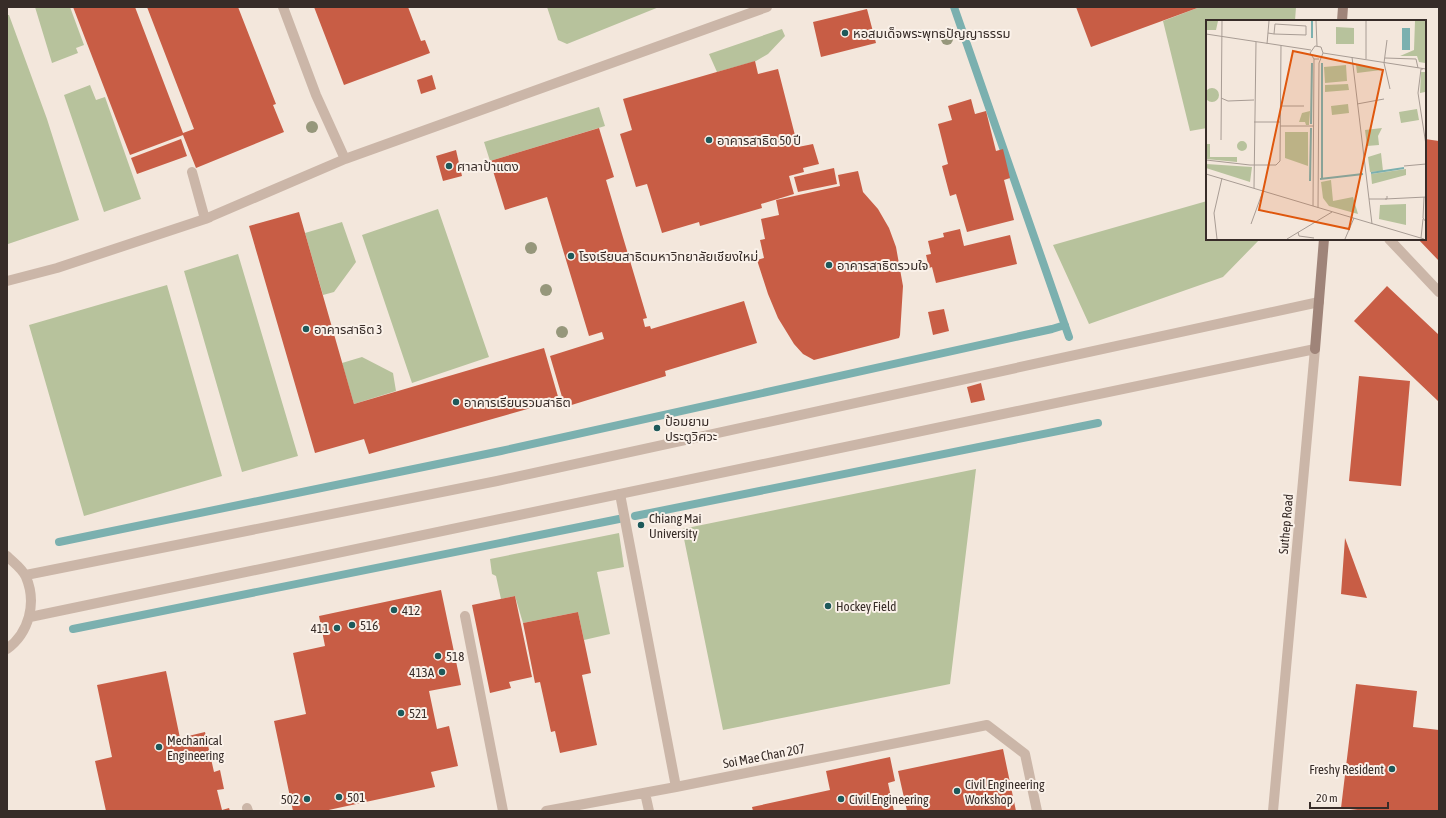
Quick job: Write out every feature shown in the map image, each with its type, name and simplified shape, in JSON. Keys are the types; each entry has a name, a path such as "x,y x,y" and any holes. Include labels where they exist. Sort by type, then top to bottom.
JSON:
{"main road":[{"path":"1342,20 1343,7"},
{"name":"Suthep Road","path":"1314,349 1324,240"}],"street":[{"path":"283,7 316,95 344,159"},
{"path":"7,281 57,268 205,220 344,159 767,7"},
{"path":"192,172 205,220"},
{"path":"1391,240 1439,292"},
{"path":"26,575 496,481 1319,302"},
{"path":"30,617 1314,349"},
{"name":"Suthep Road","path":"1273,811 1314,349"},
{"path":"620,494 676,787"},
{"path":"7,556 26,575 30,591 30,617 18,641 7,649"},
{"path":"465,616 503,811"},
{"name":"Soi Mae Chan 207","path":"546,811 676,787 987,725 1025,754 1037,811"},
{"path":"645,793 649,811"}],"green space":[{"path":"35,7 70,7 84,45 76,48 78,53 52,63"},
{"path":"547,7 659,7 567,44 558,40"},
{"path":"1200,7 1296,7 1295,20 1206,20 1206,128 1190,131 1163,21"},
{"path":"7,15 9,15 47,119 79,220 8,244"},
{"path":"782,29 785,36 768,54 756,61 717,72 709,54"},
{"path":"90,85 96,100 105,97 141,199 104,212 64,95"},
{"path":"599,107 605,126 490,161 484,142"},
{"path":"1206,201 1206,240 1259,240 1223,277 1089,324 1053,245"},
{"path":"438,209 489,357 412,383 362,235"},
{"path":"342,222 356,262 334,292 323,295 305,233"},
{"path":"238,254 298,456 242,472 184,271"},
{"path":"167,285 222,476 84,516 29,325"},
{"path":"362,357 393,373 396,391 354,404 342,363"},
{"name":"Hockey Field","path":"976,469 950,684 723,730 682,529"},
{"path":"619,533 624,567 597,572 610,634 584,640 578,612 523,623 515,596 501,599 496,576 492,574 490,559"}],"building":[{"path":"73,7 135,7 183,133 194,129 147,7 238,7 276,104 273,105 284,132 196,168 183,135 130,155"},
{"path":"314,7 408,7 421,41 425,40 430,53 344,85"},
{"path":"1076,7 1200,7 1091,47"},
{"name":"หอสมเด็จพระพุทธปัญญาธรรม","path":"867,9 876,43 821,57 813,22"},
{"name":"อาคารสาธิต 50 ปี","path":"755,61 758,74 778,69 798,147 813,144 819,164 803,168 804,172 789,176 794,194 761,204 762,208 700,226 699,222 662,233 647,184 636,187 620,134 632,130 623,99"},
{"path":"432,75 436,89 421,94 417,80"},
{"path":"971,99 975,114 986,111 996,151 1003,149 1010,178 1004,180 1014,220 967,232 956,194 950,196 942,166 948,164 938,124 952,120 948,106"},
{"path":"599,128 614,177 606,180 647,318 643,319 645,327 650,326 651,329 744,301 757,343 665,371 666,376 565,407 550,356 604,339 602,332 589,336 547,197 505,210 490,161"},
{"path":"181,139 187,156 137,174 131,158"},
{"path":"1426,139 1439,141 1439,261 1419,240 1426,240"},
{"name":"ศาลาป้าแตง","path":"456,150 462,176 443,181 436,156"},
{"path":"834,168 837,184 798,192 794,177"},
{"name":"อาคารสาธิตรวมใจ","path":"858,171 863,192 878,209 889,228 896,247 903,286 900,335 899,338 814,360 803,354 794,344 778,318 768,294 757,260 764,258 760,240 765,239 761,219 779,215 776,200 840,186 838,175"},
{"path":"299,212 354,404 544,348 559,400 369,454 364,439 315,453 249,226"},
{"path":"960,229 964,246 1010,235 1017,264 936,283 932,267 929,268 926,255 931,254 928,241 944,237 943,233"},
{"path":"1387,286 1439,335 1438,401 1354,321"},
{"path":"944,309 949,331 933,335 928,312"},
{"path":"1359,376 1410,381 1401,486 1349,481"},
{"path":"981,383 985,400 971,403 967,387"},
{"path":"1345,538 1367,598 1341,594"},
{"path":"441,590 461,685 429,691 437,729 449,726 458,766 431,772 435,787 324,811 293,811 274,721 306,714 293,653 325,646 319,616"},
{"path":"515,596 532,677 509,682 511,688 490,693 472,605"},
{"path":"578,612 591,673 582,675 597,745 560,753 555,731 551,732 540,682 535,683 523,623"},
{"name":"Mechanical Engineering","path":"166,671 180,738 205,732 214,772 220,770 224,789 217,790 222,810 229,808 230,811 106,811 95,761 112,757 97,685"},
{"name":"Freshy Resident","path":"1356,684 1417,691 1413,727 1439,730 1439,811 1366,811 1341,808"},
{"name":"Civil Engineering Workshop","path":"1003,749 1016,811 907,811 898,771"},
{"name":"Civil Engineering","path":"890,757 895,781 888,783 894,811 753,811 752,807 830,790 826,771"}],"waterway":[{"path":"954,7 1069,337"},
{"path":"59,542 501,451 1065,325"},
{"path":"635,516 1098,423"},
{"path":"73,629 619,519"}],"place":[{"name":"หอสมเด็จพระพุทธปัญญาธรรม","path":"845,33"},
{"name":"อาคารสาธิต 50 ปี","path":"709,140"},
{"name":"ศาลาป้าแตง","path":"449,166"},
{"name":"โรงเรียนสาธิตมหาวิทยาลัยเชียงใหม่","path":"571,256"},
{"name":"อาคารสาธิตรวมใจ","path":"829,265"},
{"name":"อาคารสาธิต 3","path":"306,329"},
{"name":"อาคารเรียนรวมสาธิต","path":"456,402"},
{"name":"ป้อมยาม ประตูวิศวะ","path":"657,428"},
{"name":"Chiang Mai University","path":"641,525"},
{"name":"Hockey Field","path":"828,606"},
{"name":"412","path":"394,610"},
{"name":"516","path":"352,625"},
{"name":"411","path":"337,628"},
{"name":"518","path":"438,656"},
{"name":"413A","path":"442,672"},
{"name":"521","path":"401,713"},
{"name":"Mechanical Engineering","path":"159,747"},
{"name":"Freshy Resident","path":"1392,769"},
{"name":"Civil Engineering Workshop","path":"957,791"},
{"name":"501","path":"339,797"},
{"name":"502","path":"307,799"},
{"name":"Civil Engineering","path":"841,799"}]}
